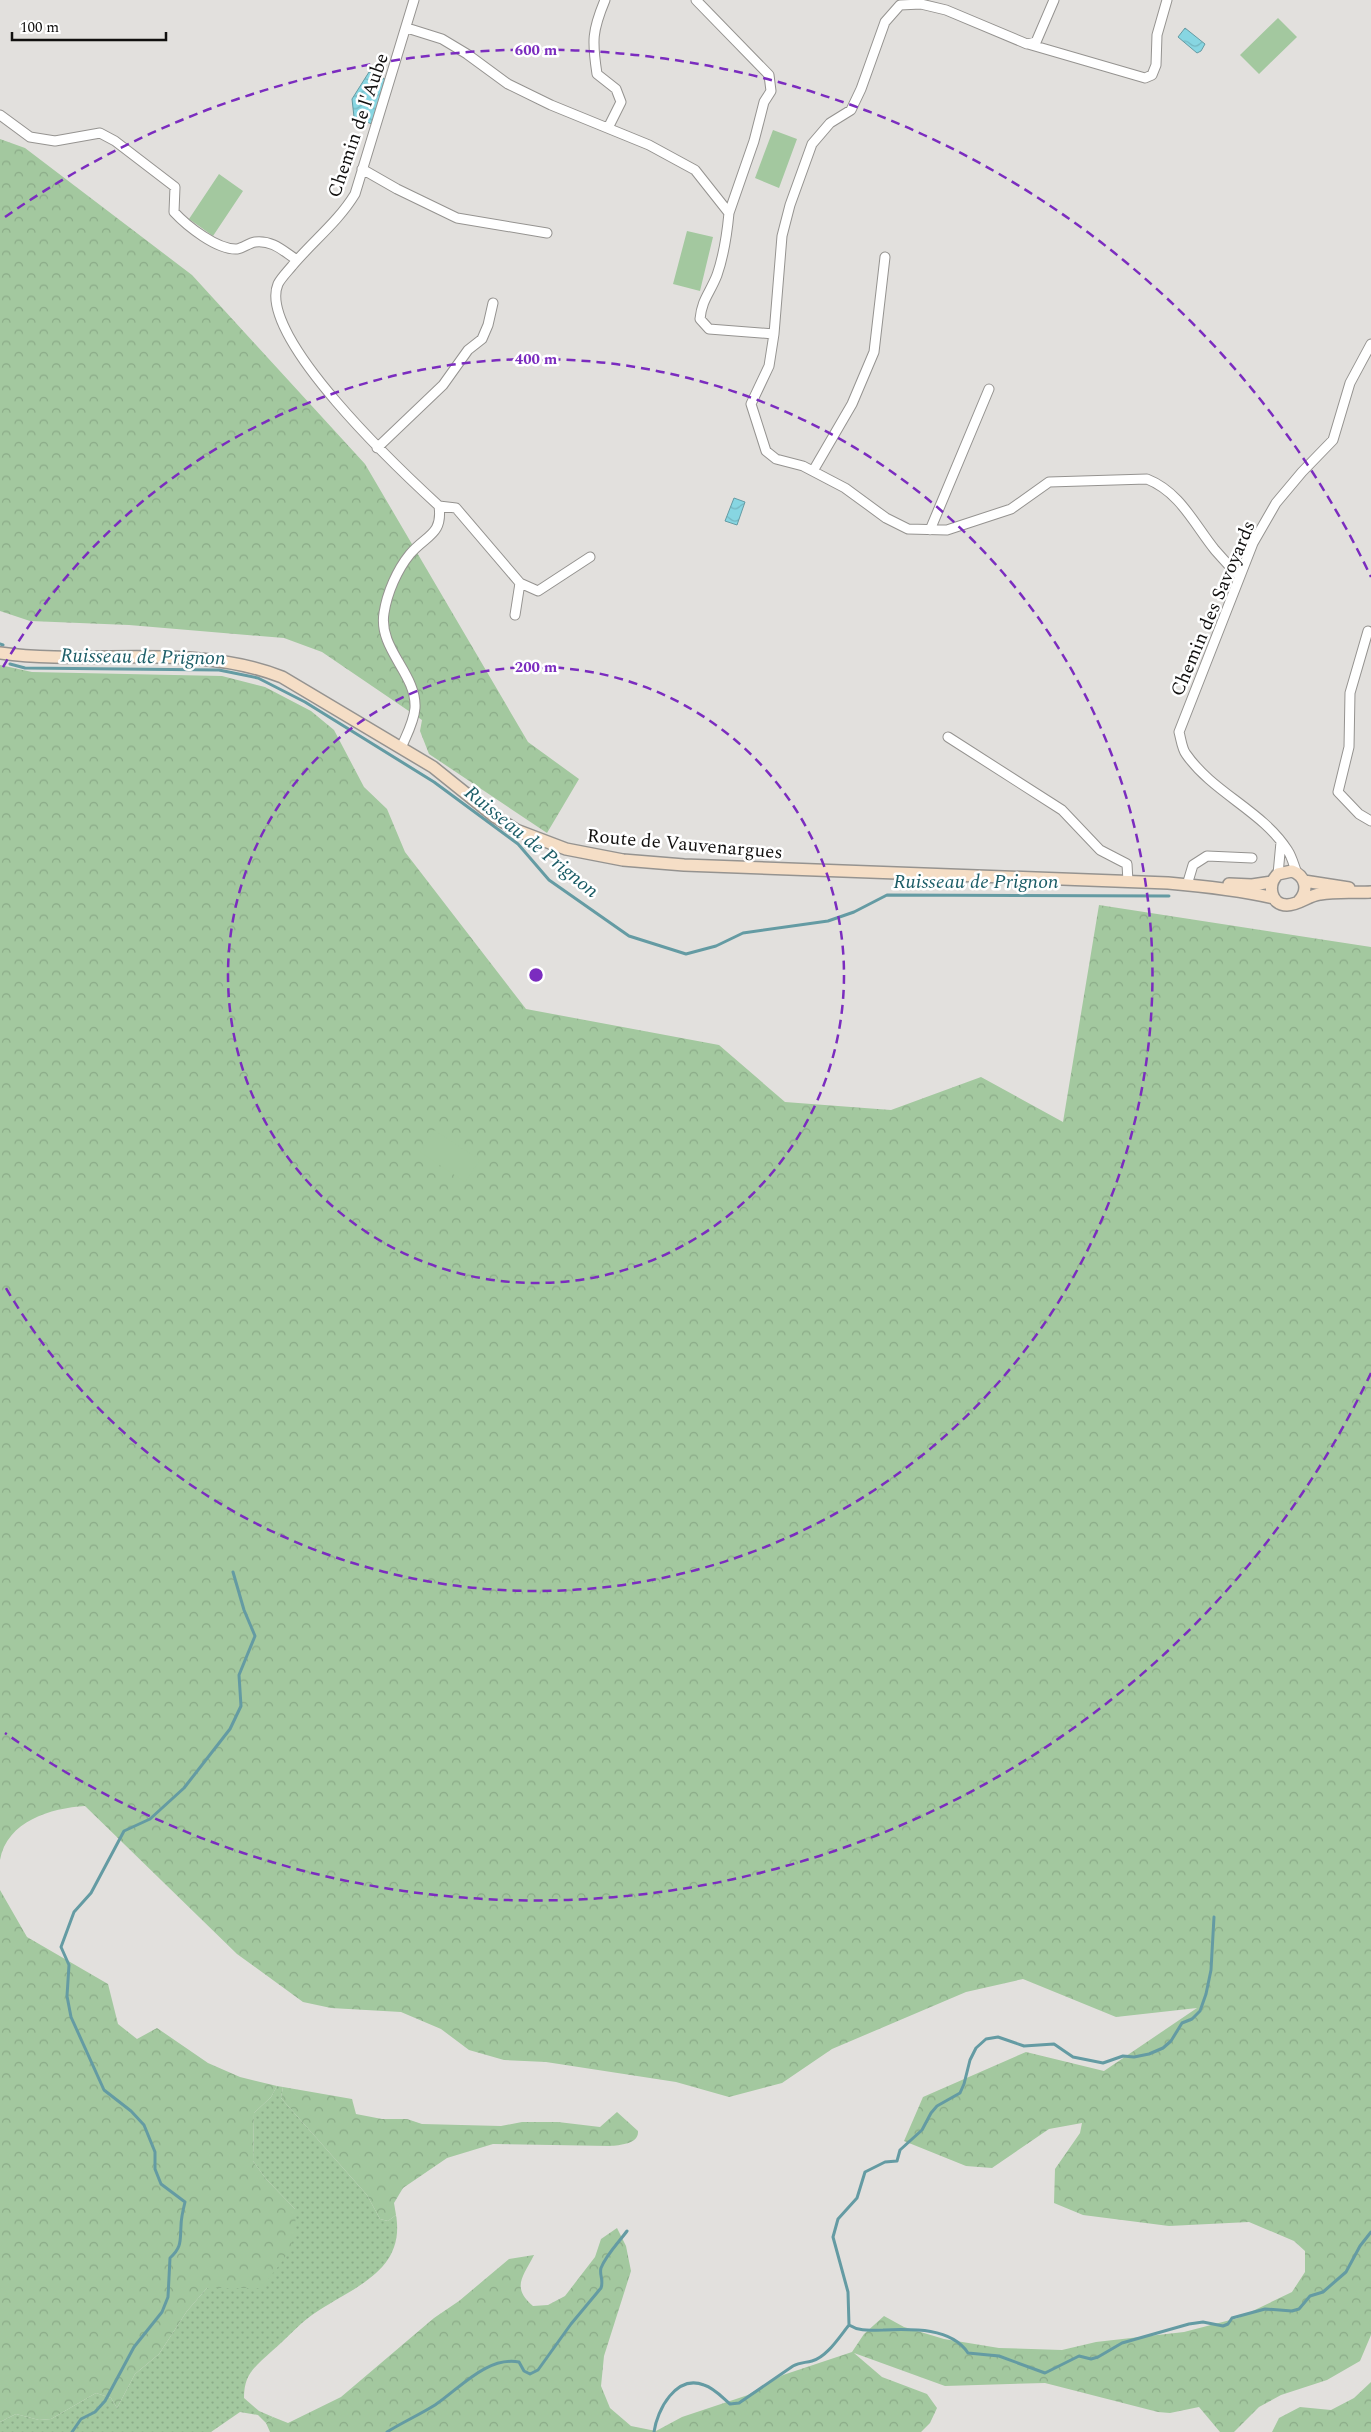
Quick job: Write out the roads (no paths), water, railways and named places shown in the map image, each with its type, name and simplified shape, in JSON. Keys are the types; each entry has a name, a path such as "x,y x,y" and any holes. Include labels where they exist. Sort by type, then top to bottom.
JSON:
{"main road":[{"name":"Route de Vauvenargues","path":"0,654 38,658 211,660 245,665 282,677 433,767 494,816 516,830 557,847 594,855 693,865 1208,886 1220,890 1274,898"},
{"path":"1287,870 1300,877 1371,891 1320,894 1299,902 1283,904 1274,898 1270,888 1275,878 1287,870"},
{"path":"1299,902 1305,892 1300,877"},
{"name":"Route de Vauvenargues","path":"1208,886 1221,883 1252,885 1275,878"}],"street":[{"name":"Chemin de l'Aube","path":"414,0 355,194 344,213 297,260 278,284 276,298 280,320 320,382 377,448 439,506"},
{"path":"605,0 594,25 592,47 597,74 616,90 621,102 608,128"},
{"path":"696,0 769,75 770,91 764,102 754,141 730,213 725,248 717,276 702,303 700,319 708,329 774,334"},
{"path":"1028,44 1036,42 1054,0"},
{"path":"1167,0 1157,35 1156,65 1152,75 1145,78 1028,44 946,10 921,4 900,5 885,22 861,89 851,110 830,124 812,144 790,205 782,236 774,334 769,366 751,404 766,451 776,459 803,466 845,488 886,518 908,530 946,530 1011,509 1049,482 1147,479 1160,484 1181,503 1215,550 1239,576"},
{"path":"407,28 442,39 467,54 508,84 551,105 650,145 695,170 730,213"},
{"path":"0,115 30,137 55,141 100,133 115,141 175,187 174,212 186,225 207,240 236,249 254,242 271,242 297,260"},
{"path":"362,169 397,189 457,218 547,233"},
{"path":"813,471 852,404 874,352 885,257"},
{"path":"377,448 443,385 468,350 482,339 488,325 493,303"},
{"name":"Chemin des Savoyards","path":"1300,877 1289,852 1281,842 1260,820 1212,782 1185,753 1179,732 1253,543 1276,502 1333,440 1350,383 1367,359 1371,344"},
{"path":"930,530 988,389"},
{"path":"401,748 415,709 414,691 386,640 383,614 394,578 410,554 436,530 441,519 439,506 456,508 520,583 538,591 590,557"},
{"path":"515,615 520,583"},
{"path":"1368,631 1350,693 1349,747 1338,792 1359,814 1371,822"},
{"path":"948,737 1062,810 1100,850 1127,864 1128,882"},
{"path":"1275,878 1281,842"},
{"path":"1187,885 1193,865 1207,856 1252,858"}],"water":[{"path":"1185,28 1205,44 1201,51 1197,53 1178,37"},
{"path":"369,72 385,79 372,124 354,117 352,99"},
{"path":"734,498 745,502 737,525 725,521"}],"waterway":[{"name":"Ruisseau de Prignon","path":"10,664 25,668 219,670 258,678 305,702 434,782 518,844 549,880 629,936 686,954 716,946 743,933 828,921 854,912 887,895 1169,896"},
{"path":"72,2432 81,2419 95,2412 105,2401 134,2347 162,2312 168,2297 170,2258 180,2243 181,2220 185,2202 161,2184 155,2169 155,2152 144,2125 131,2111 104,2090 71,2017 67,1996 69,1965 61,1947 74,1912 91,1893 124,1831 150,1819 184,1788 230,1729 241,1706 239,1675 255,1636 244,1610 233,1572"},
{"path":"654,2432 659,2414 664,2405 677,2389 685,2385 694,2383 708,2386 730,2404 739,2403 793,2366 818,2359 833,2346 849,2325 848,2292 833,2237 838,2219 857,2198 865,2172 885,2162 897,2161 900,2150 922,2130 937,2106 960,2093 970,2060 976,2048 986,2039 998,2037 1024,2046 1054,2044 1073,2057 1103,2063 1123,2056 1134,2057 1149,2054 1163,2048 1171,2041 1182,2023 1192,2019 1200,2011 1211,1970 1214,1917"},
{"path":"387,2432 435,2405 474,2375 496,2364 507,2361 519,2362 524,2371 530,2374 538,2370 571,2324 601,2288 601,2268 603,2263 627,2231"},
{"path":"849,2325 857,2329 866,2330 930,2331 951,2338 968,2353 999,2356 1045,2373 1079,2356 1091,2359 1098,2357 1122,2343 1189,2324 1203,2322 1223,2326 1228,2324 1232,2318 1265,2309 1292,2311 1299,2309 1310,2296 1323,2292 1346,2272 1360,2246 1371,2232"}]}
